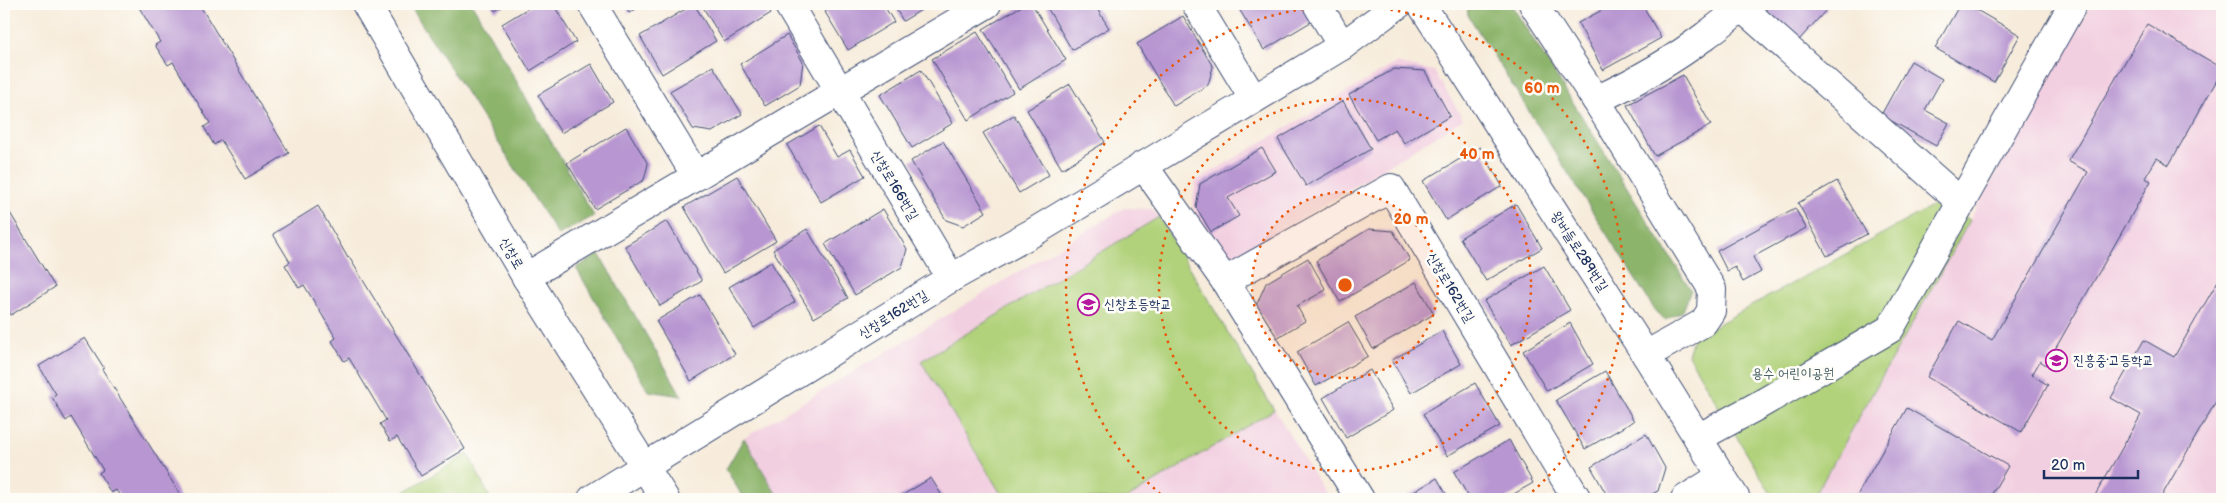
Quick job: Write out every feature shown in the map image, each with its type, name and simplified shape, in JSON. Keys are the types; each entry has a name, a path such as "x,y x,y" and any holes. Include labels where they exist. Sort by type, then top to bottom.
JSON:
{"street":[{"name":"신창로","path":"366,4 526,278 665,499"},
{"path":"592,4 696,176"},
{"name":"신창로166번길","path":"788,4 838,92 951,278"},
{"path":"526,278 987,4"},
{"path":"1196,4 1253,98"},
{"path":"1317,4 1342,46"},
{"name":"신창로162번길","path":"592,499 646,468 951,278 1034,232 1342,46 1399,4"},
{"name":"왕버들로289번길","path":"1421,4 1736,499"},
{"path":"1533,4 1596,100 1712,289 1711,311 1703,323 1646,355"},
{"path":"1698,438 1890,329 2073,4"},
{"path":"1596,100 1635,82 1679,56 1742,5 1962,203"},
{"path":"1143,166 1225,282 1360,499"},
{"name":"신창로162번길","path":"1225,282 1391,188 1577,499"},
{"path":"1685,499 1722,476"}],"shaded area":[{"name":"진흥중·고등학교","path":"2091,4 2222,4 2222,499 1813,499"},
{"path":"1396,63 1434,71 1463,119 1237,259 1220,256 1192,206 1196,181"},
{"name":"신창초등학교","path":"1124,208 1152,209 1159,217 1328,499 779,499 744,438"}],"green space":[{"path":"411,4 472,4 594,216 558,235 412,9"},
{"path":"1467,4 1511,4 1691,290 1683,311 1665,320 1656,312 1468,15"},
{"name":"용수 어린이공원","path":"1940,202 1970,220 1813,499 1774,499 1688,355 1693,338"},
{"path":"1159,217 1274,410 1126,499 1004,499 921,361"},
{"path":"599,254 682,396 648,391 576,268"},
{"path":"744,438 779,499 744,499 726,469"},
{"path":"468,454 490,498 392,499"}],"building":[{"path":"137,4 199,4 289,153 245,179 221,140 214,145 204,127 210,123 173,62 168,65 155,45 160,42"},
{"path":"491,4 507,4 495,11"},
{"path":"535,4 553,4 576,42 530,71 502,24"},
{"path":"624,4 644,4 629,13"},
{"path":"694,4 716,41 662,74 640,36"},
{"path":"701,4 766,4 771,13 724,42"},
{"path":"838,4 883,4 894,22 848,50 825,12"},
{"path":"893,4 931,4 903,21"},
{"path":"1025,4 1032,4 1066,60 1019,89 983,29"},
{"path":"1045,4 1094,4 1109,28 1072,50"},
{"path":"1236,4 1304,4 1314,20 1264,50"},
{"path":"1613,4 1642,4 1661,38 1603,70 1578,23"},
{"path":"1765,4 1820,4 1827,9 1799,40 1762,7"},
{"path":"1960,4 1966,4 2020,35 1994,82 1935,48"},
{"path":"1183,16 1213,67 1208,85 1174,106 1137,44"},
{"path":"2147,24 2222,68 2222,71 2169,165 2157,158 2145,178 2151,181 2046,365 2040,361 2032,375 2048,385 2021,432 1927,377 1959,321 1992,340 2088,172 2068,161"},
{"path":"977,32 1013,92 968,120 932,59"},
{"path":"787,35 803,62 800,85 765,106 740,64"},
{"path":"1911,61 1942,79 1925,110 1949,123 1936,146 1881,115"},
{"path":"591,64 613,102 561,133 538,95"},
{"path":"713,66 742,114 712,132 693,129 670,91"},
{"path":"1394,69 1425,71 1450,116 1404,143 1395,129 1376,140 1349,95"},
{"path":"921,70 953,123 912,148 880,95"},
{"path":"1683,75 1711,125 1655,156 1627,105"},
{"path":"1070,84 1105,142 1062,169 1027,110"},
{"path":"1343,101 1371,149 1306,186 1278,139"},
{"path":"1014,115 1049,175 1019,193 983,133"},
{"path":"819,126 837,157 850,150 865,176 821,202 787,145"},
{"path":"626,127 648,164 644,180 595,209 567,163"},
{"path":"943,141 986,212 963,226 946,220 911,161"},
{"path":"1480,147 1502,186 1446,220 1423,181"},
{"path":"1262,148 1276,171 1228,198 1239,216 1211,232 1196,207 1200,184"},
{"path":"737,176 776,241 723,273 684,207"},
{"path":"1837,181 1867,234 1827,256 1798,203"},
{"path":"4,203 55,287 11,315 4,303"},
{"path":"1516,204 1542,248 1486,281 1460,238"},
{"path":"318,206 465,449 421,476 397,437 390,441 380,424 386,420 349,358 344,361 332,341 336,338 304,285 299,288 285,265 290,262 273,234"},
{"path":"1795,208 1806,228 1753,257 1761,272 1743,282 1735,267 1727,271 1717,251"},
{"path":"883,209 907,249 902,267 855,295 825,244"},
{"path":"667,221 702,281 660,306 625,246"},
{"path":"807,229 848,298 814,318 773,250"},
{"path":"1369,229 1393,231 1410,260 1340,302 1316,261"},
{"path":"1308,258 1326,290 1297,306 1305,321 1275,339 1256,306 1266,283"},
{"path":"771,262 795,302 754,328 729,287"},
{"path":"1544,266 1570,310 1511,345 1484,301"},
{"path":"2222,274 2222,391 2160,499 2093,499 2141,415 2111,398 2144,340 2174,357"},
{"path":"1416,282 1434,314 1373,349 1355,317"},
{"path":"700,295 735,354 691,381 656,321"},
{"path":"1348,322 1368,356 1316,386 1297,352"},
{"path":"1570,323 1593,364 1547,391 1523,351"},
{"path":"1442,331 1461,364 1411,393 1392,360"},
{"path":"85,338 104,368 102,369 183,499 122,499 116,490 111,493 99,473 103,470 71,417 66,421 52,397 56,394 39,366"},
{"path":"1370,370 1393,410 1346,438 1323,398"},
{"path":"1605,371 1634,421 1585,449 1556,400"},
{"path":"1475,383 1500,426 1447,456 1423,414"},
{"path":"1907,408 2008,466 1989,499 1855,499"},
{"path":"1646,434 1665,468 1658,491 1643,499 1609,499 1591,467"},
{"path":"1509,440 1533,483 1505,499 1470,499 1454,472"},
{"path":"931,478 944,499 896,499"},
{"path":"1437,478 1449,499 1402,499"}],"place":[{"name":"신창초등학교","path":"1088,304"},
{"name":"진흥중·고등학교","path":"2057,360"}]}
